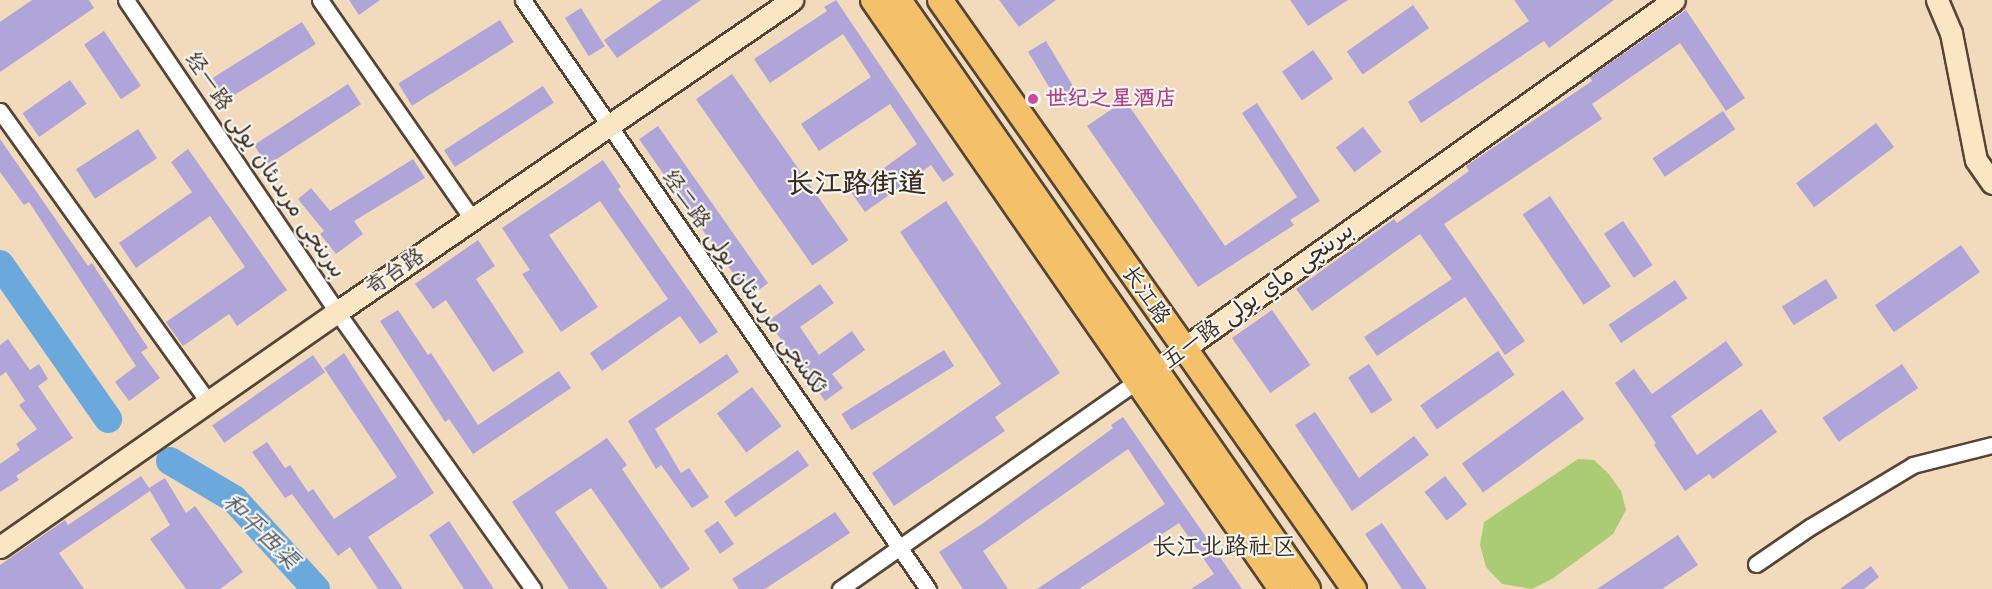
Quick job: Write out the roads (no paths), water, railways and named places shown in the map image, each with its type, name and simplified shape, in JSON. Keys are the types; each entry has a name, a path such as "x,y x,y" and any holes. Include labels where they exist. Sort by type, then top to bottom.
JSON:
{"main road":[{"path":"873,0 1148,375 1281,589"},
{"name":"长江路","path":"899,0 1148,375 1308,589"},
{"name":"长江路","path":"940,0 1183,349 1354,589"}],"street":[{"name":"经一路 بىرىنجى مرىدىئان يولى","path":"126,0 337,312 533,589"},
{"path":"320,0 472,220"},
{"name":"经二路 ئككىنجى مرىدىئان يولى","path":"523,0 928,589"},
{"name":"奇台路","path":"0,547 337,312 792,0"},
{"name":"五一路 بىرىنچى ماي يولى","path":"840,589 1148,375 1674,0"},
{"path":"1937,0 1951,33 1976,160 1992,183"},
{"path":"0,111 209,403"},
{"path":"1756,564 1913,465 1992,445"}],"waterway":[{"name":"和平西渠","path":"0,264 108,419"},
{"name":"和平西渠","path":"170,461 234,499 316,589"}],"place":[{"name":"世纪之星酒店","path":"1033,99"}],"district":[{"name":"长江路街道","path":"856,184"},
{"name":"长江北路社区","path":"1224,548"}]}
